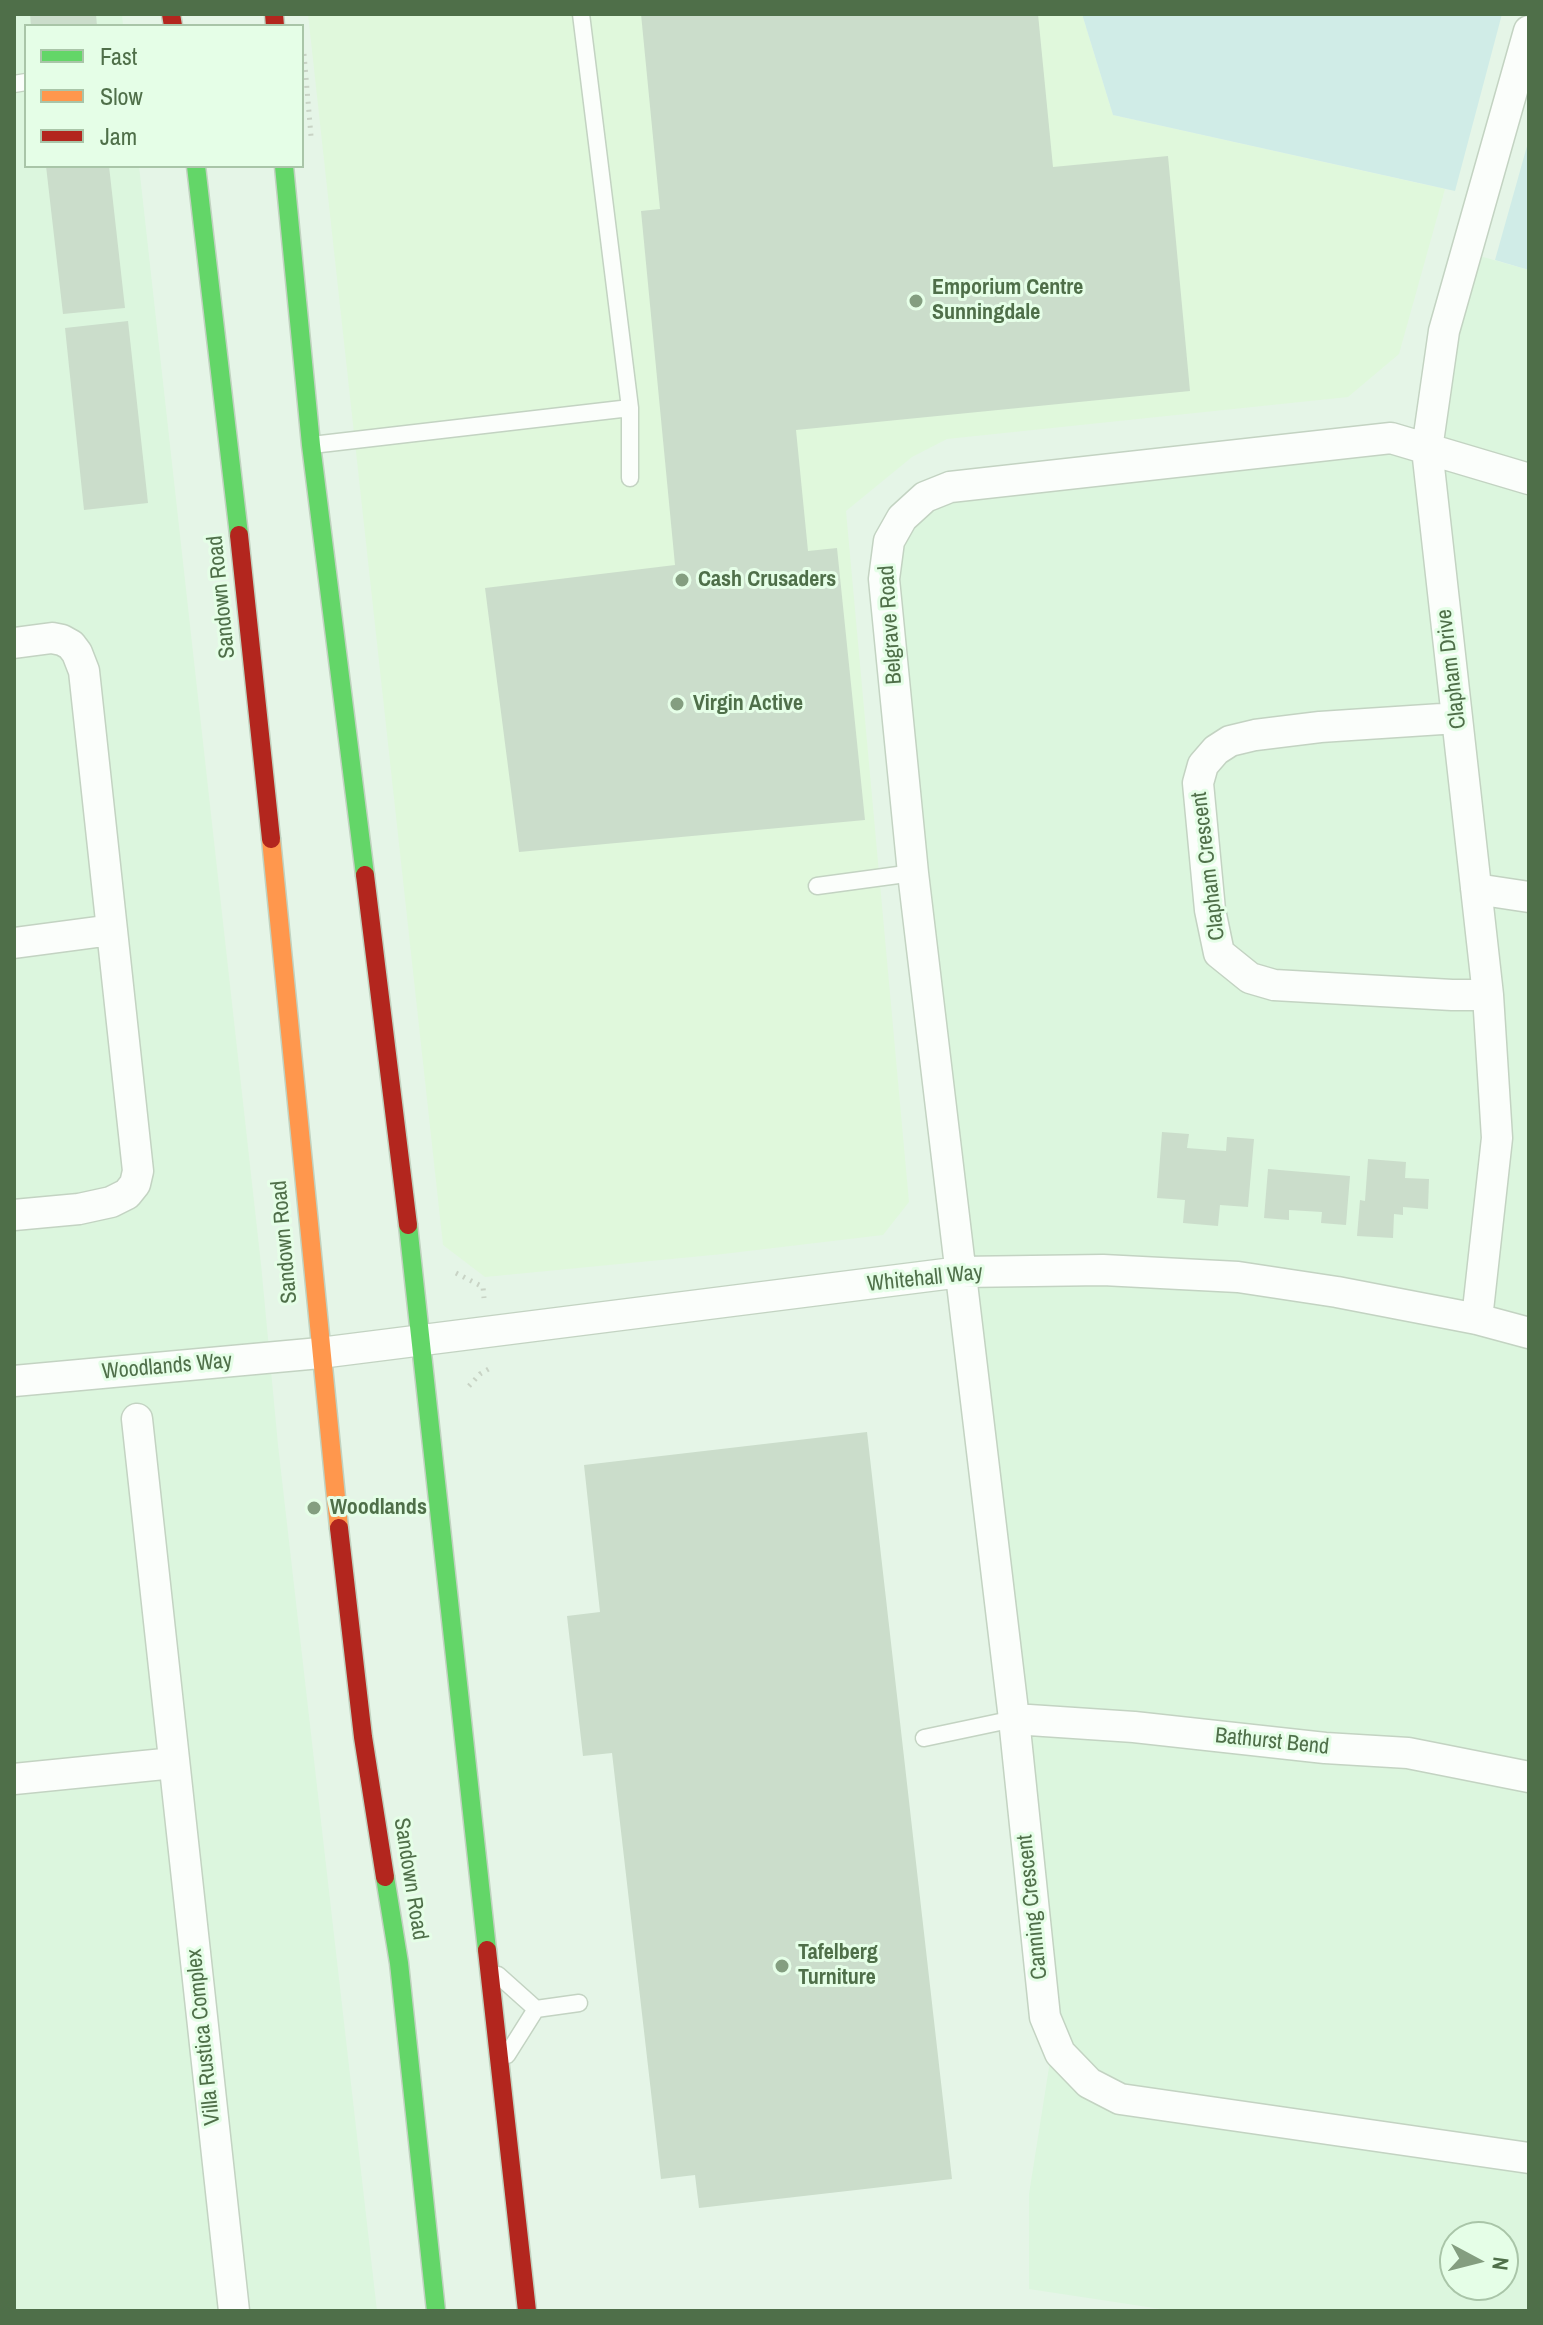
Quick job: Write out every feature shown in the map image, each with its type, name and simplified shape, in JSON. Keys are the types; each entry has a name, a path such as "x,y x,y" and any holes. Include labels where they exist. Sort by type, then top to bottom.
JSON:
{"main road":[{"name":"Sandown Road","path":"196,168 255,682 320,1353 363,1737 401,1978 436,2311"},
{"path":"284,168 311,445 374,940 527,2311"}],"street":[{"name":"Clapham Drive","path":"1477,1319 1497,1138 1488,995 1427,449 1444,331 1529,31"},
{"name":"Belgrave Road","path":"961,1272 913,873 884,579 889,541 902,518 925,497 950,487 1391,438 1529,479"},
{"path":"14,643 52,638 62,640 71,645 81,660 138,1149 135,1184 127,1194 111,1202 79,1209 14,1215"},
{"name":"Clapham Crescent","path":"1457,718 1320,727 1255,735 1230,741 1216,750 1203,765 1198,783 1210,910 1219,953 1250,978 1274,985 1488,995"},
{"path":"1476,889 1529,897"},
{"path":"14,943 112,930"},
{"name":"Whitehall Way","path":"320,1353 961,1272 1103,1270 1238,1277 1337,1292 1477,1319 1529,1333"},
{"name":"Canning Crescent","path":"961,1272 1014,1719 1045,2017 1060,2053 1089,2083 1120,2099 1529,2158"},
{"name":"Woodlands Way","path":"14,1381 320,1353"},
{"name":"Villa Rustica Complex","path":"137,1419 234,2311"},
{"name":"Bathurst Bend","path":"1014,1719 1408,1753 1529,1777"},
{"path":"14,1779 174,1763"}],"lane":[{"path":"581,14 630,408 630,478"},
{"path":"311,445 630,408"},
{"path":"817,886 913,873"},
{"path":"924,1738 1014,1719"},
{"path":"489,1967 536,2009 579,2003"},
{"path":"501,2065 536,2009"}],"shaded area":[{"path":"14,14 122,14 123,24 24,24 24,168 139,168 261,1264 278,1445 377,2311 14,2311"},
{"path":"308,14 1082,14 1113,115 1445,189 1399,354 1348,397 947,439 912,457 846,511 909,1202 883,1235 485,1277 443,1245"},
{"path":"1082,14 1502,14 1455,191 1113,115"},
{"path":"1529,139 1529,270 1495,260"},
{"path":"1469,253 1529,270 1529,2311 1174,2311 1029,2289 1029,2194 1053,2042 885,579 926,498 1428,449"}],"building":[{"path":"30,14 96,14 97,24 31,24"},
{"name":"Emporium Centre Sunningdale","path":"641,14 1038,14 1053,167 1168,156 1190,391 796,430 808,551 837,548 865,820 519,852 485,588 675,565 641,211 660,209"},
{"path":"46,168 109,168 125,308 63,314"},
{"path":"128,321 148,503 84,510 65,328"},
{"path":"1162,1132 1189,1134 1187,1148 1226,1151 1227,1137 1254,1139 1248,1207 1220,1205 1218,1226 1183,1223 1185,1200 1157,1198"},
{"path":"1368,1159 1406,1162 1405,1178 1429,1179 1428,1209 1403,1207 1403,1215 1394,1214 1393,1238 1357,1236 1360,1200 1365,1201"},
{"path":"1268,1169 1350,1176 1346,1225 1321,1223 1322,1212 1289,1210 1289,1220 1264,1218"},
{"name":"Tafelberg Turniture","path":"867,1432 952,2179 699,2208 695,2175 661,2179 612,1753 583,1756 567,1616 600,1612 584,1465"}],"traffic: fast":[{"path":"196,168 239,535"},
{"path":"284,168 311,445 365,875"},
{"path":"408,1225 487,1950"},
{"path":"385,1877 399,1963 436,2311"}],"traffic: slow":[{"path":"271,839 339,1528"}],"traffic: jam":[{"path":"171,14 173,24"},
{"path":"274,14 275,24"},
{"path":"239,535 271,839"},
{"path":"365,875 408,1225"},
{"path":"339,1528 363,1737 385,1877"},
{"path":"487,1950 527,2311"}],"place":[{"name":"Emporium Centre Sunningdale","path":"916,301"},
{"name":"Cash Crusaders","path":"682,580"},
{"name":"Virgin Active","path":"677,704"},
{"name":"Woodlands","path":"314,1508"},
{"name":"Tafelberg Turniture","path":"782,1966"}]}
